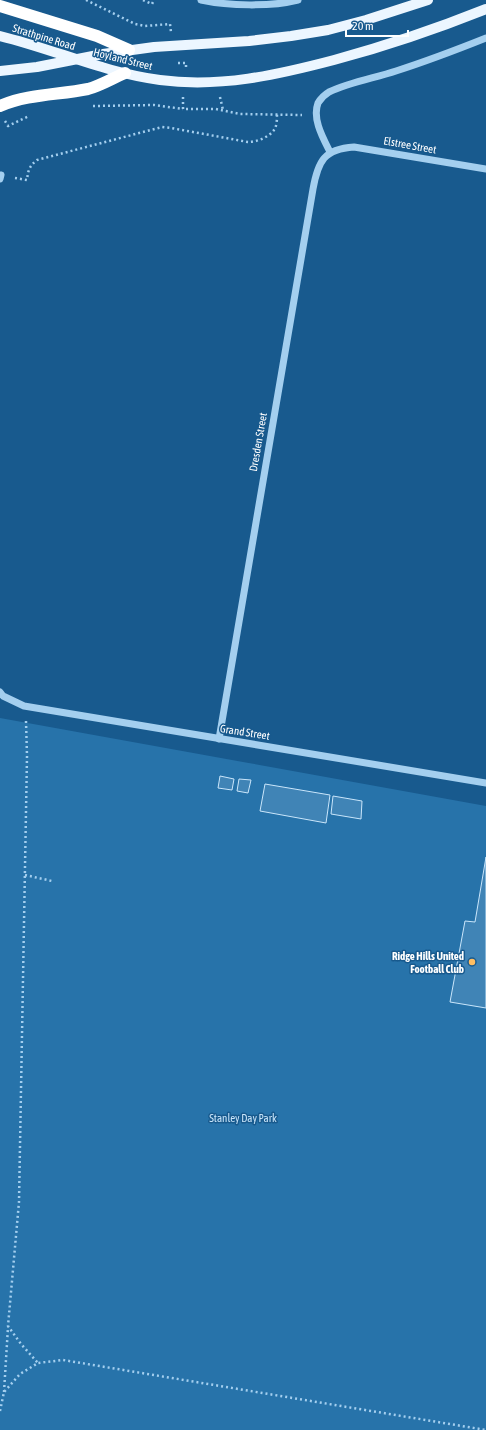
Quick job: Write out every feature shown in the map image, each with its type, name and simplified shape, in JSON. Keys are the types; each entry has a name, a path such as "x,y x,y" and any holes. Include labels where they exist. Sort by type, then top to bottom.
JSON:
{"highway":[{"path":"0,6 97,36 129,50"},
{"path":"0,106 28,97 89,89 125,73"}],"main road":[{"name":"Hoyland Street","path":"77,59 129,50 249,41 299,35 328,30 366,20 428,0"},
{"name":"Hoyland Street","path":"77,59 125,73 154,79 184,83 228,82 257,78 358,54 412,38 486,9"},
{"name":"Strathpine Road","path":"0,36 77,59"},
{"name":"Strathpine Road","path":"0,71 37,67 77,59"}],"street":[{"path":"200,0 265,4 298,0"},
{"path":"330,152 321,132 316,115 319,102 323,96 330,92 451,52 486,38"},
{"name":"Elstree Street","path":"330,152 345,148 367,149 486,169"},
{"name":"Dresden Street","path":"219,739 313,189 318,169 324,158 330,152"},
{"name":"Grand Street","path":"1,694 24,706 486,783"}],"path":[{"path":"86,0 135,24 145,26 170,24 171,30"},
{"path":"143,0 152,4 154,0"},
{"path":"182,109 183,101"},
{"path":"86,107 154,105 182,109 216,109 240,114 316,115"},
{"path":"0,177 27,180 28,170 31,164 37,160 162,127 252,142 267,136 275,129 277,114"},
{"path":"5,121 8,126 27,117 33,116"},
{"path":"0,1411 4,1392 8,1326 19,1202 27,756 24,706"},
{"path":"25,875 52,881"},
{"path":"8,1326 20,1344 38,1363"},
{"path":"4,1392 20,1374 38,1363 63,1360 486,1430"}],"green space":[{"name":"Stanley Day Park","path":"0,718 486,806 486,1430 0,1430"}],"building":[{"path":"220,776 234,779 232,790 218,788"},
{"path":"239,779 251,780 248,793 237,791"},
{"path":"265,784 330,795 326,823 260,811"},
{"path":"333,796 362,801 361,819 331,814"},
{"name":"Ridge Hills United Football Club","path":"486,857 486,1008 450,1002 465,921 475,922"}],"place":[{"name":"Ridge Hills United Football Club","path":"472,962"}]}
